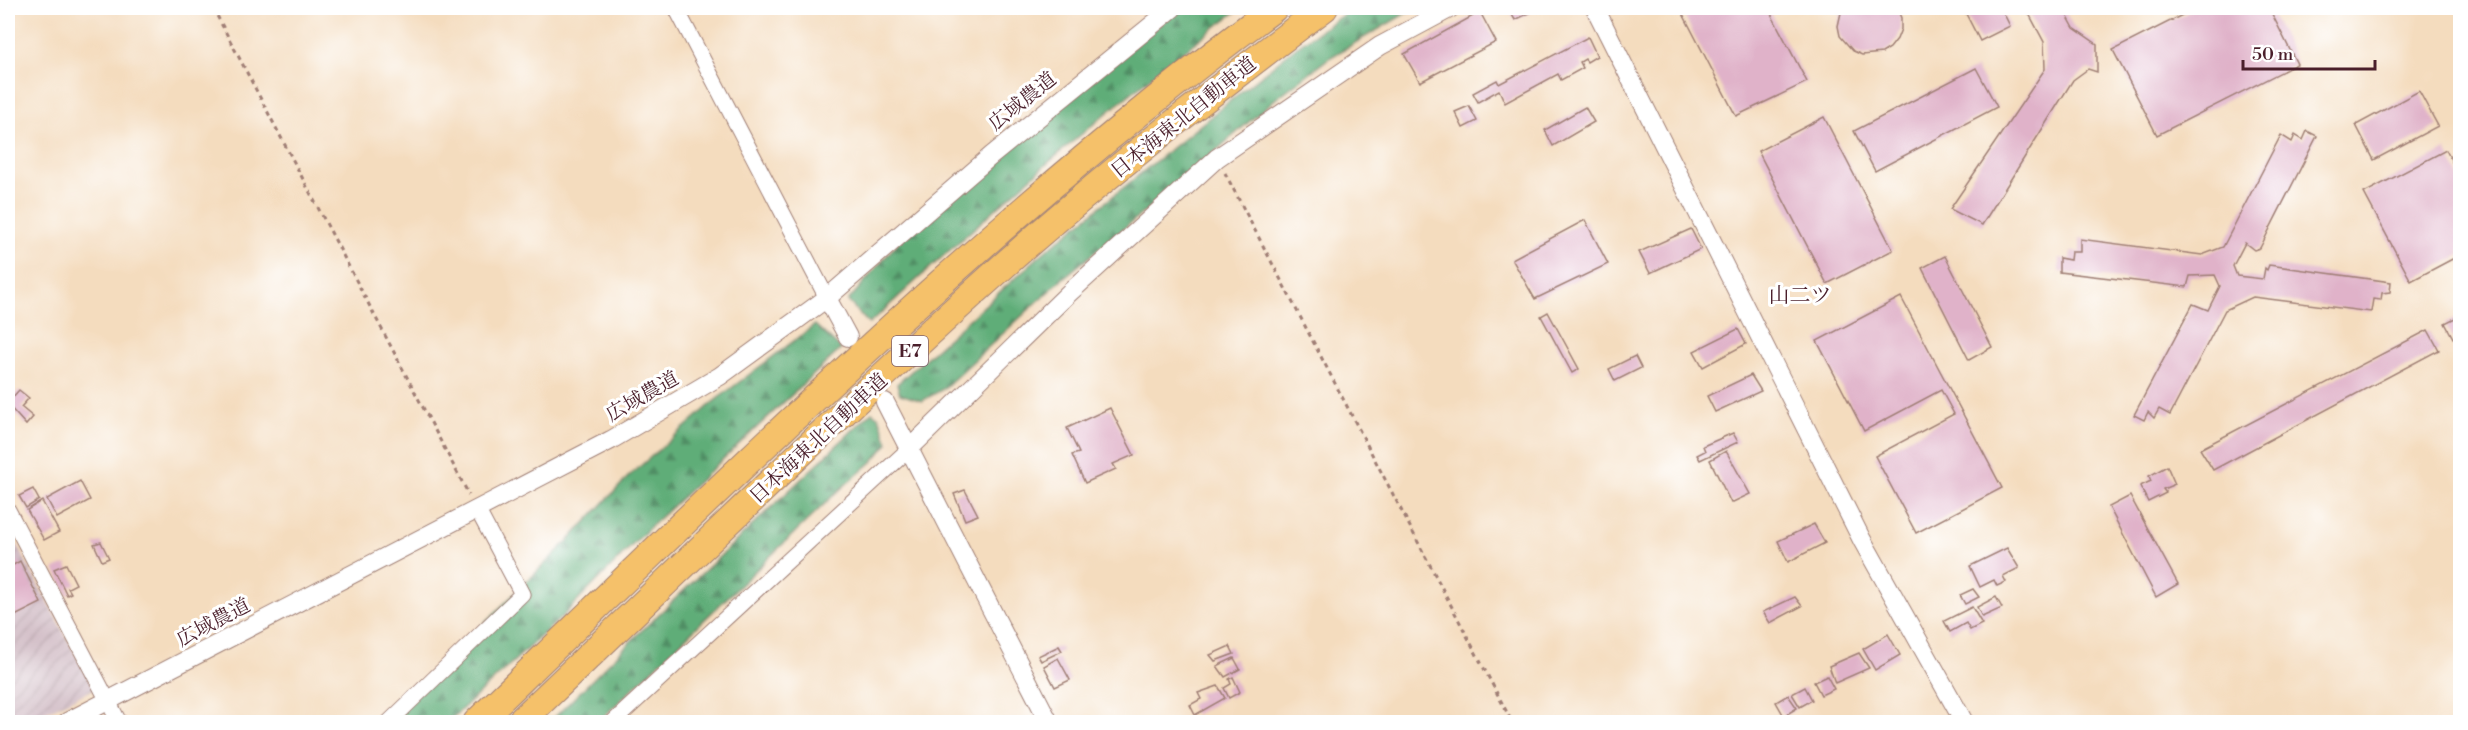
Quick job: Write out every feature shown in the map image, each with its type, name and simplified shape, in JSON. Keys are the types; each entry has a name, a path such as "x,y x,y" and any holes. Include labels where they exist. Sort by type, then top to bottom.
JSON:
{"highway":[{"name":"日本海東北自動車道","path":"477,723 843,370 933,288 1125,123 1274,8"},
{"name":"日本海東北自動車道","path":"520,723 863,394 1021,251 1143,147 1324,8"}],"street":[{"path":"676,8 848,337"},
{"name":"広域農道","path":"67,723 667,409 720,376 827,298 992,156 1173,8"},
{"path":"613,723 908,450 1069,293 1217,158 1380,46 1451,8"},
{"path":"1595,8 1862,540 1964,723"},
{"path":"885,402 1049,723"},
{"path":"389,723 522,594 477,509"},
{"path":"8,510 119,723"}],"path":[{"path":"213,8 477,509"},
{"path":"1217,158 1512,723"}],"shaded area":[{"path":"8,528 94,689 24,722 8,722"}],"green space":[{"path":"1180,8 1241,8 1144,82 1051,160 869,324 848,301 901,239"},
{"path":"1353,8 1415,8 1329,58 1274,100 1172,189 1062,279 943,389 922,401 900,394 897,384 1043,253 1296,47"},
{"path":"815,325 841,349 652,525 565,614 448,722 384,722 570,539 629,476 717,399"},
{"path":"872,412 879,417 888,443 873,461 837,492 598,722 550,722 639,633"}],"building":[{"path":"1508,8 1540,8 1515,20"},
{"path":"1680,8 1768,8 1807,82 1736,116"},
{"path":"1842,8 1897,8 1901,18 1901,29 1897,39 1890,48 1882,53 1862,55 1853,51 1840,36 1838,26"},
{"path":"1963,8 2001,8 2010,26 1980,41"},
{"path":"2026,8 2063,8 2074,28 2097,44 2097,72 2088,69 2073,80 1982,225 1950,209 2045,69 2044,42"},
{"path":"2196,8 2269,8 2297,64 2157,135 2113,50"},
{"path":"1480,12 1496,42 1420,82 1404,54"},
{"path":"1588,37 1597,56 1587,62 1585,59 1580,62 1583,68 1561,80 1558,74 1505,103 1499,90 1478,102 1473,93 1497,80 1499,84"},
{"path":"1976,68 1997,107 1875,171 1854,131"},
{"path":"2419,91 2438,126 2374,160 2356,125"},
{"path":"1469,106 1477,121 1463,128 1455,112"},
{"path":"1585,107 1594,122 1553,146 1545,130"},
{"path":"1824,117 1893,250 1827,284 1758,151"},
{"path":"2307,131 2317,136 2260,248 2254,250 2245,243 2233,266 2237,276 2263,279 2265,268 2267,270 2269,265 2391,282 2390,292 2382,293 2381,300 2373,299 2371,312 2253,297 2225,310 2170,415 2159,409 2154,418 2148,412 2144,420 2134,415 2193,304 2208,310 2220,286 2215,275 2190,276 2187,287 2059,272 2059,258 2070,260 2071,252 2080,252 2080,239 2202,255 2223,247 2281,135 2292,142 2295,135 2303,140"},
{"path":"2446,150 2460,177 2460,255 2411,281 2364,193"},
{"path":"1585,220 1608,264 1535,299 1512,259"},
{"path":"1691,229 1701,249 1650,273 1639,252"},
{"path":"1945,256 1992,347 1969,360 1922,268"},
{"path":"1901,297 2002,488 1916,533 1875,456 1954,414 1941,390 1864,431 1817,341"},
{"path":"1548,312 1579,369 1572,373 1541,316"},
{"path":"2457,317 2460,334 2453,338 2445,323"},
{"path":"1738,329 1746,344 1703,367 1694,351"},
{"path":"2428,330 2439,350 2213,470 2200,449"},
{"path":"1635,356 1641,368 1615,381 1609,369"},
{"path":"1751,375 1761,391 1715,412 1707,396"},
{"path":"19,390 29,398 21,407 33,417 26,425 8,405 8,400"},
{"path":"1110,408 1134,455 1113,464 1116,469 1085,483 1072,455 1079,453 1067,428"},
{"path":"1733,433 1738,442 1700,460 1697,455 1705,451 1703,446"},
{"path":"1726,451 1750,494 1731,503 1710,460"},
{"path":"2167,466 2175,484 2163,489 2166,493 2148,502 2140,486 2151,481 2149,476"},
{"path":"80,481 90,500 57,518 47,499"},
{"path":"33,489 39,500 26,508 19,496"},
{"path":"965,490 978,515 965,520 954,494"},
{"path":"2130,496 2178,584 2156,597 2109,507"},
{"path":"42,501 59,532 44,540 27,510"},
{"path":"1814,524 1825,543 1788,562 1778,541"},
{"path":"101,542 109,558 102,561 94,544"},
{"path":"2007,548 2019,568 2003,576 2006,582 1997,586 1994,580 1980,587 1970,566"},
{"path":"20,561 41,603 15,616 8,600 8,568"},
{"path":"66,564 76,584 68,588 71,593 67,595 54,569"},
{"path":"1973,589 1979,597 1965,604 1960,595"},
{"path":"1795,597 1802,606 1770,623 1763,612"},
{"path":"1996,597 2002,608 1982,617 1977,607"},
{"path":"1972,607 1982,624 1970,630 1966,623 1950,632 1944,621"},
{"path":"1888,634 1900,655 1875,670 1863,649"},
{"path":"1059,646 1062,651 1041,661 1038,656"},
{"path":"1230,646 1234,654 1215,661 1210,655"},
{"path":"1859,653 1869,668 1835,683 1829,666"},
{"path":"1058,658 1070,680 1055,687 1044,666"},
{"path":"1234,658 1240,669 1225,677 1217,666"},
{"path":"1827,676 1834,689 1821,695 1814,682"},
{"path":"1233,677 1240,692 1229,698 1224,688 1231,684 1229,679"},
{"path":"1218,686 1225,698 1195,715 1190,705 1201,699 1198,693"},
{"path":"1805,687 1812,700 1800,707 1792,694"},
{"path":"1788,695 1797,708 1784,716 1776,702"}],"district":[{"name":"山二ツ","path":"1800,295"}]}
